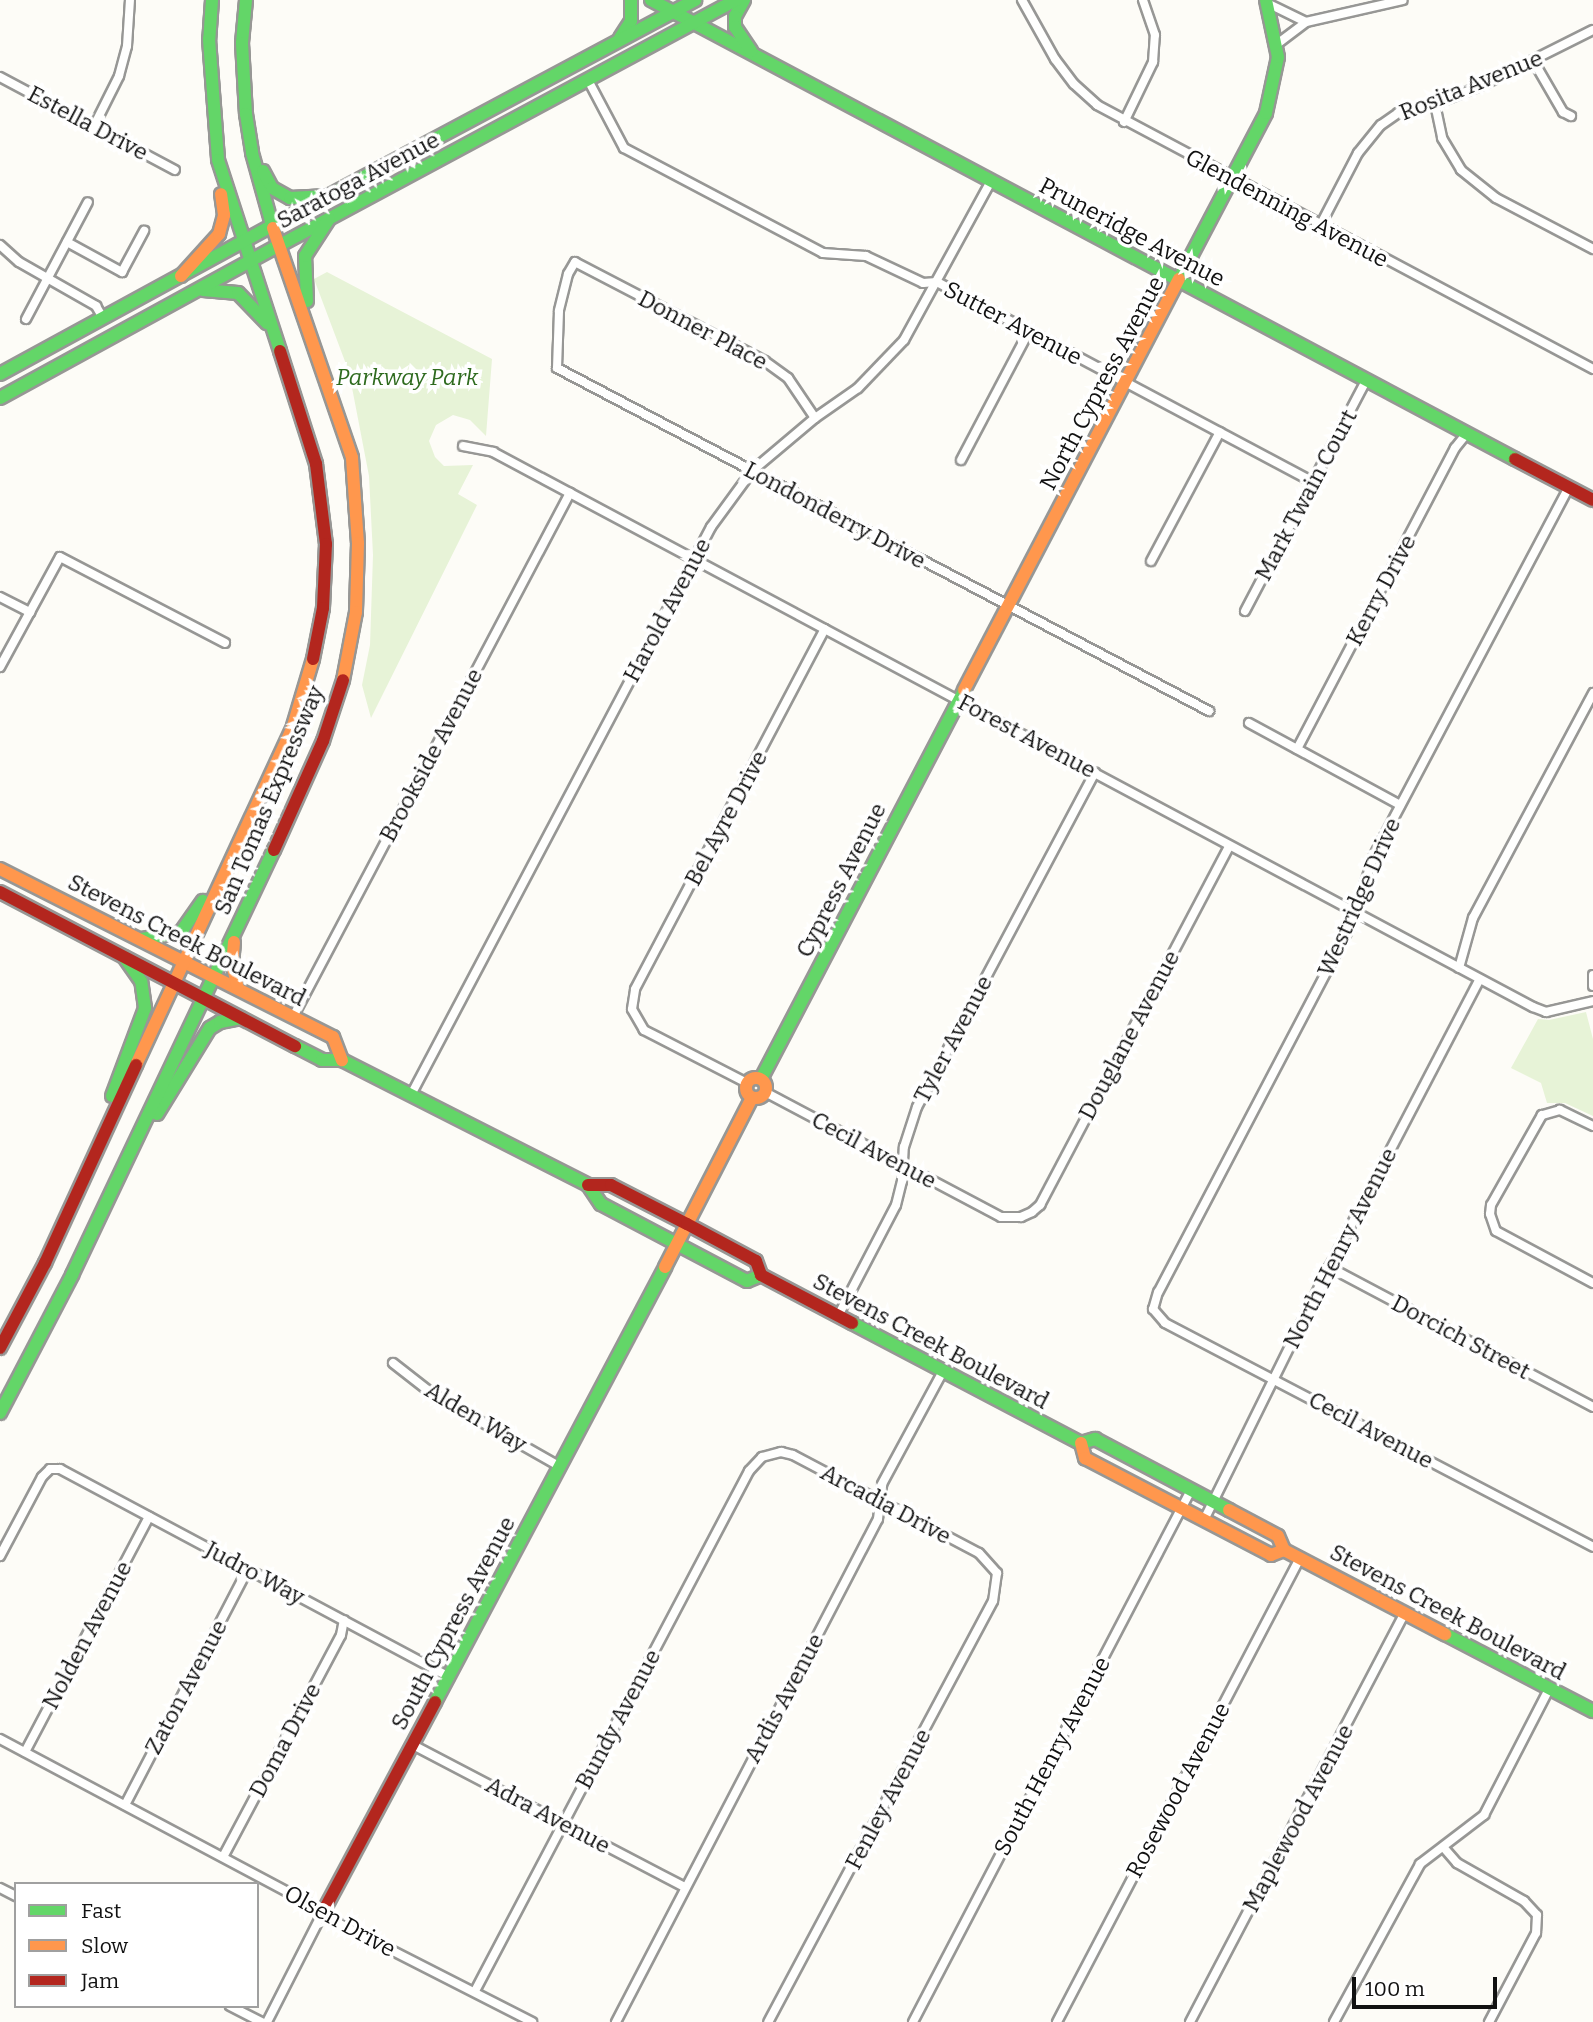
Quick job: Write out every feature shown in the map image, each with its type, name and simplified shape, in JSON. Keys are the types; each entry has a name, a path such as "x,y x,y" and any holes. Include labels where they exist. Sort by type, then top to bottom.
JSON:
{"main road":[{"name":"San Tomas Expressway","path":"0,1348 45,1263 293,726 310,673 323,608 326,544 316,464 218,160 209,39 212,0"},
{"name":"San Tomas Expressway","path":"0,1413 72,1275 143,1128 323,741 343,682 356,612 358,543 352,458 305,314 272,226 252,153 246,114 242,43 246,0"},
{"path":"620,39 631,21 631,0"},
{"name":"Pruneridge Avenue","path":"651,0 1593,499"},
{"name":"Saratoga Avenue","path":"0,374 695,0"},
{"name":"Saratoga Avenue","path":"0,398 736,0"},
{"path":"744,0 735,16 735,27 753,54"},
{"name":"North Cypress Avenue","path":"958,699 1233,179 1272,94 1277,44 1267,1"},
{"path":"252,153 272,188 290,198 328,196"},
{"path":"181,276 214,243 223,224 218,160"},
{"path":"305,314 308,299 305,256 329,219"},
{"path":"203,290 232,290 245,298 269,326 279,348"},
{"name":"Cypress Avenue","path":"763,1086 958,699"},
{"path":"142,939 181,932 242,839"},
{"name":"Stevens Creek Boulevard","path":"0,869 333,1037 342,1060"},
{"name":"Stevens Creek Boulevard","path":"0,892 322,1060 342,1060 412,1093 588,1185 611,1185 687,1224 756,1261 761,1275 1081,1443 1095,1439 1278,1536 1284,1550 1593,1712"},
{"path":"238,927 232,963 238,988"},
{"path":"105,1132 114,1086 145,1008 141,981 124,957"},
{"path":"143,1128 162,1110 209,1028 220,1022 241,1018"},
{"path":"752,1079 763,1086 758,1099 746,1093 747,1083 752,1079"},
{"path":"676,1244 752,1098"},
{"name":"Stevens Creek Boulevard","path":"588,1185 601,1204 747,1281 761,1275"},
{"name":"South Cypress Avenue","path":"323,1912 561,1467 664,1262 676,1244"},
{"name":"Stevens Creek Boulevard","path":"1081,1443 1085,1458 1271,1555 1284,1550"}],"street":[{"path":"94,127 119,76 127,46 130,0"},
{"name":"Glendenning Avenue","path":"1022,0 1055,59 1074,84 1097,105 1124,122 1593,369"},
{"path":"1124,122 1153,62 1156,35 1143,0"},
{"path":"1277,44 1306,22 1403,0"},
{"path":"1267,1 1306,22"},
{"name":"Rosita Avenue","path":"1320,226 1369,137 1398,113 1435,104 1534,62 1593,30"},
{"path":"1534,62 1563,112 1571,116"},
{"name":"Estella Drive","path":"0,77 175,170"},
{"name":"Sutter Avenue","path":"588,80 624,148 822,253 866,256 923,283 937,282 1313,482"},
{"path":"1435,104 1442,138 1461,170 1496,198 1593,248"},
{"name":"Harold Avenue","path":"412,1093 692,560 722,511 752,471 815,418 858,388 904,340 991,181"},
{"path":"26,319 88,202"},
{"path":"67,242 122,272 144,231"},
{"path":"0,245 19,262 96,306 103,318"},
{"name":"Donner Place","path":"575,262 765,361 788,378 815,418"},
{"name":"Londonderry Drive","path":"575,262 568,274 559,311 557,368 1209,711"},
{"path":"961,460 1029,331"},
{"name":"Mark Twain Court","path":"1245,611 1367,379"},
{"path":"1151,561 1220,432"},
{"name":"Kerry Drive","path":"1297,749 1455,448 1467,433"},
{"name":"Forest Avenue","path":"463,446 493,452 1229,846 1546,1012 1593,1002"},
{"name":"Westridge Drive","path":"1153,1309 1158,1292 1350,927 1374,856 1569,487"},
{"name":"Brookside Avenue","path":"293,1017 570,493"},
{"path":"0,667 60,557 225,643"},
{"path":"0,597 30,612"},
{"name":"Bel Ayre Drive","path":"747,1083 644,1030 632,1009 635,989 825,629"},
{"path":"1459,968 1473,918 1593,692"},
{"path":"1250,723 1400,805"},
{"name":"Tyler Avenue","path":"838,1316 896,1205 909,1127 917,1107 1095,772"},
{"name":"Douglane Avenue","path":"1021,1217 1041,1205 1229,846"},
{"path":"1593,975 1593,986"},
{"name":"North Henry Avenue","path":"1204,1520 1329,1267 1480,979"},
{"name":"Cecil Avenue","path":"763,1086 902,1165 1001,1217 1021,1217"},
{"path":"1593,1126 1560,1110 1542,1115 1492,1205 1490,1214 1496,1231 1593,1283"},
{"name":"Dorcich Street","path":"1329,1267 1593,1407"},
{"name":"Cecil Avenue","path":"1153,1309 1165,1323 1593,1547"},
{"name":"Alden Way","path":"393,1363 434,1395 561,1467"},
{"name":"Ardis Avenue","path":"616,2022 878,1519 882,1484 943,1371"},
{"name":"Arcadia Drive","path":"768,1454 793,1455 880,1500 979,1553 997,1573"},
{"name":"Bundy Avenue","path":"475,1991 749,1471 757,1460 768,1454"},
{"name":"Judro Way","path":"0,1556 42,1476 50,1469 60,1469 450,1677"},
{"name":"South Henry Avenue","path":"913,2022 1191,1490"},
{"name":"Nolden Avenue","path":"25,1752 149,1517"},
{"name":"Rosewood Avenue","path":"1057,2022 1300,1558"},
{"name":"Zaton Avenue","path":"125,1805 248,1570"},
{"name":"Fenley Avenue","path":"768,2022 993,1601 997,1573"},
{"name":"Maplewood Avenue","path":"1192,2021 1405,1613"},
{"name":"Doma Drive","path":"223,1857 341,1635 344,1620"},
{"path":"1334,2022 1420,1864 1484,1815 1549,1689"},
{"name":"Olsen Drive","path":"0,1739 223,1857 407,1959 532,2022"},
{"name":"Adra Avenue","path":"411,1744 684,1887"},
{"path":"1444,1848 1457,1863 1524,1901 1537,1915 1536,1933 1489,2022"},
{"name":"South Cypress Avenue","path":"264,2022 323,1912"},
{"path":"234,2008 264,2022"}],"green space":[{"name":"Parkway Park","path":"327,272 492,359 486,436 470,420 453,415 436,425 429,441 435,457 444,466 473,465 458,494 477,505 371,718 362,685 370,645 373,555 369,476 349,372 314,279"},
{"path":"1586,1012 1593,1039 1593,1116 1565,1103 1547,1103 1541,1083 1511,1068 1538,1019 1549,1020"}],"traffic: fast":[{"path":"212,0 209,39 218,160 280,351"},
{"path":"246,0 242,43 246,114 252,153 273,228"},
{"path":"620,38 631,21 631,0"},
{"path":"651,0 1515,459"},
{"path":"272,226 695,0"},
{"path":"280,245 736,0"},
{"path":"744,0 735,16 735,27 751,51"},
{"path":"1179,279 1266,113 1278,57 1266,0"},
{"path":"263,171 272,188 290,198 328,196"},
{"path":"307,301 305,256 329,219"},
{"path":"0,374 272,226"},
{"path":"0,398 280,245"},
{"path":"203,290 238,293 267,323"},
{"path":"761,1079 964,690"},
{"path":"0,1413 72,1275 274,850"},
{"path":"142,939 181,932 203,901"},
{"path":"112,1096 145,1008 141,981 124,957"},
{"path":"157,1114 210,1028 220,1022 241,1018"},
{"path":"295,1046 322,1060 342,1060 588,1185 601,1204 747,1281 761,1275"},
{"path":"435,1702 665,1267"},
{"path":"852,1323 1081,1443 1095,1439 1229,1510"},
{"path":"1445,1634 1593,1711"}],"traffic: slow":[{"path":"181,276 219,234 224,215 221,194"},
{"path":"273,228 352,458 358,543 356,612 343,680"},
{"path":"964,690 1179,279"},
{"path":"136,1065 293,726 313,659"},
{"path":"0,869 333,1037 342,1060"},
{"path":"234,942 232,963 238,988"},
{"path":"752,1078 760,1078 766,1088 760,1098 752,1098 746,1092 746,1084 752,1078"},
{"path":"665,1267 752,1098"},
{"path":"1081,1443 1085,1458 1271,1555 1284,1550"},
{"path":"1229,1510 1278,1536 1284,1550 1445,1634"}],"traffic: jam":[{"path":"280,351 316,464 326,544 323,608 313,659"},
{"path":"1515,459 1593,500"},
{"path":"274,850 323,741 343,680"},
{"path":"0,892 295,1046"},
{"path":"0,1348 45,1263 136,1065"},
{"path":"588,1185 611,1185 687,1224 756,1261 761,1275 852,1323"},
{"path":"323,1912 435,1702"}]}
